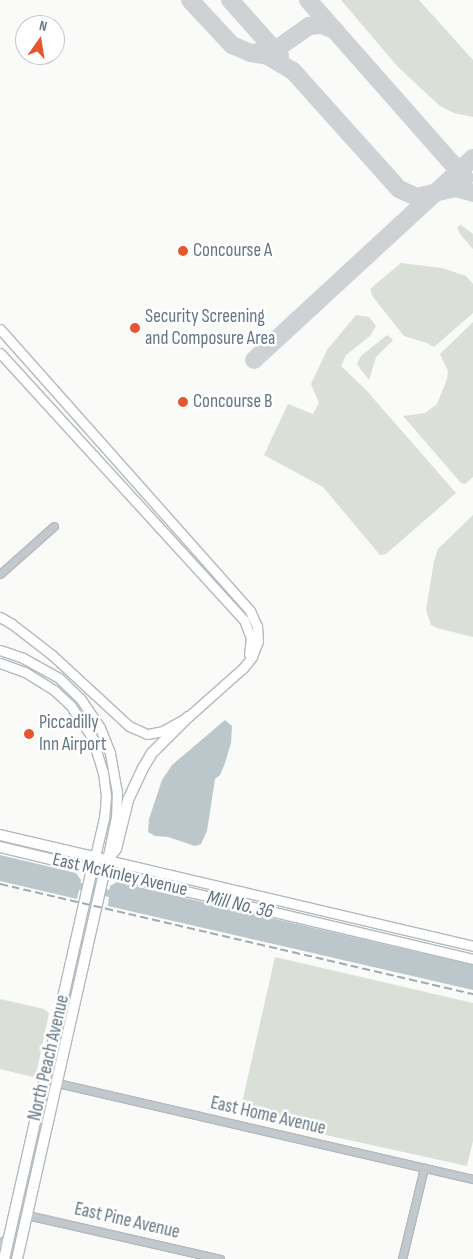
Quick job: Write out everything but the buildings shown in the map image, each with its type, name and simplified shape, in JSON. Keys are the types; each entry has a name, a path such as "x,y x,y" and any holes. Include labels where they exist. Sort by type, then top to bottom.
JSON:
{"main road":[{"path":"0,330 250,611 257,626 258,642 252,657 243,668 188,717 158,733 147,734 135,730 59,660 0,616"},
{"path":"0,353 124,491 244,620 251,638 251,645 243,668"},
{"path":"124,491 135,482"},
{"path":"0,650 23,658 59,678 80,698 100,728 110,753 118,791 116,817 107,860"},
{"name":"North Peach Avenue","path":"0,663 30,674 54,690 71,706 92,737 103,772 106,796 104,818 4,1259"},
{"name":"North Peach Avenue","path":"17,1259 107,860 116,850 128,800 143,768 152,753 188,717"},
{"name":"East McKinley Avenue","path":"0,835 473,946"},
{"name":"East McKinley Avenue","path":"0,847 473,959"},
{"path":"27,1215 23,1211 22,1204 31,1164 30,1143"},
{"path":"11,1259 17,1226 14,1216"}],"street":[{"path":"0,574 54,526"},
{"path":"52,1043 56,1053 52,1078 56,1083"},
{"name":"East Home Avenue","path":"56,1083 473,1179"},
{"path":"402,1259 424,1168"},
{"name":"East Pine Avenue","path":"27,1215 220,1259"},
{"path":"0,1243 9,1237"}],"shaded area":[{"path":"341,0 419,0 473,60 473,117 454,113 440,106 398,67"},
{"path":"461,225 473,234 473,249 460,234 457,227"},
{"path":"401,263 442,268 466,276 473,284 473,313 434,347 404,336 373,297 370,289"},
{"path":"356,315 369,317 376,326 370,336 346,355 341,366 366,390 456,493 386,554 380,555 323,487 264,455 288,404 313,414 319,403 311,384 327,350"},
{"path":"473,322 473,477 465,484 461,483 403,416 425,413 437,404 447,379 448,371 440,354"},
{"path":"387,335 393,340 376,357 369,380 357,364 361,356"},
{"path":"473,515 473,637 431,625 426,610 434,561 438,549"},
{"path":"225,720 232,726 231,743 220,775 215,779 207,831 201,844 195,846 168,837 155,836 148,832 149,819 162,780 172,765"},
{"path":"0,855 76,873 81,880 77,899 0,881"},
{"path":"117,882 473,965 473,990 108,906 110,886"},
{"path":"275,957 473,1003 473,1141 467,1166 239,1116"},
{"path":"0,999 44,1009 49,1013 37,1070 33,1077 0,1069"}],"waterway":[{"name":"Mill No. 36","path":"71,884 117,895"}],"taxiway":[{"path":"190,0 232,45 251,53 275,50 309,26 321,25 335,30"},
{"path":"230,0 280,56"},
{"path":"308,0 465,178"},
{"path":"251,53 268,56 293,71 399,189 416,197 456,188 473,193"},
{"path":"254,360 473,158"}],"railway":[{"path":"0,884 473,994"}],"place":[{"name":"Concourse A","path":"183,251"},
{"name":"Security Screening and Composure Area","path":"135,328"},
{"name":"Concourse B","path":"183,402"},
{"name":"Piccadilly Inn Airport","path":"29,734"}]}
